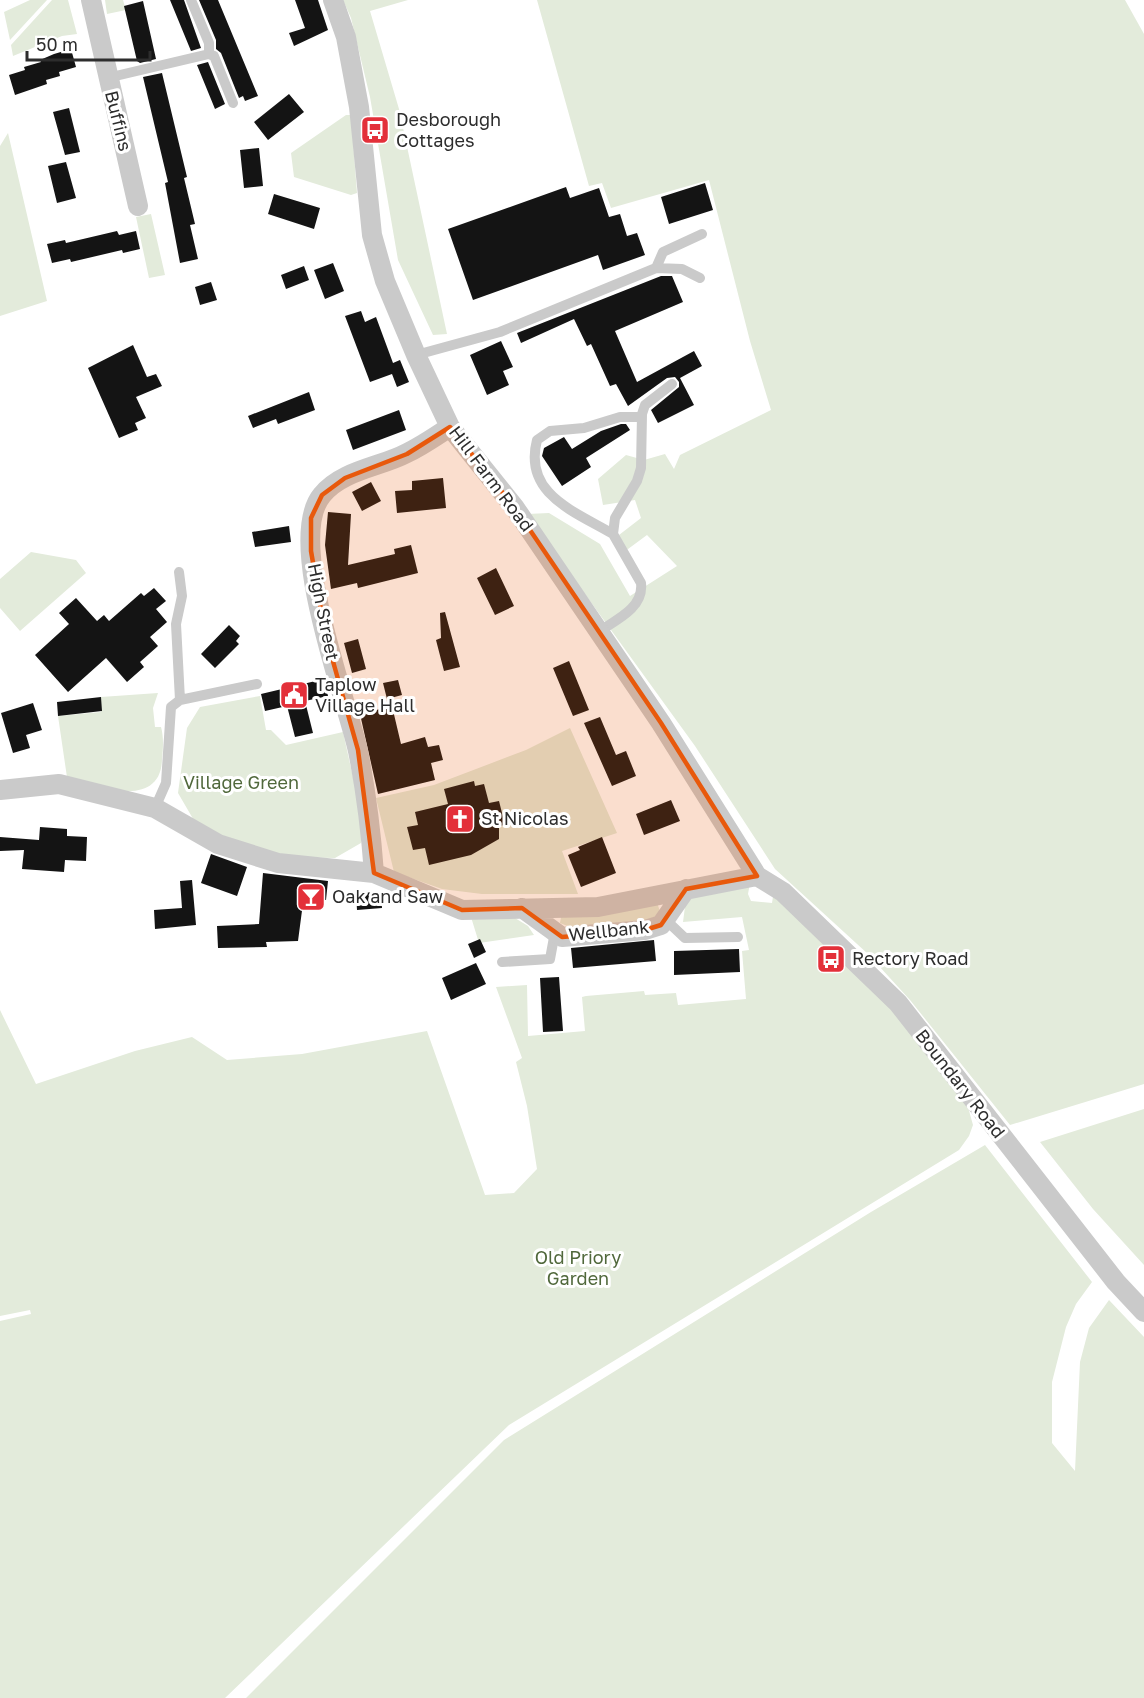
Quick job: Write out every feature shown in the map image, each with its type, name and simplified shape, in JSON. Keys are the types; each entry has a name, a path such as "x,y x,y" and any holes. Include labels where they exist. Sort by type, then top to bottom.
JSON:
{"street":[{"name":"Buffins","path":"91,0 138,206"},
{"name":"Hill Farm Road","path":"333,0 346,37 359,107 372,236 386,281 416,355 450,428 515,508 661,723 757,876"},
{"name":"High Street","path":"374,873 372,835 358,750 325,633 311,551 311,518 322,495 345,478 406,454 450,428"},
{"path":"0,790 59,784 155,808 218,844 278,863 374,873 462,910 598,907 757,876"},
{"name":"Boundary Road","path":"757,876 783,892 898,1003 1116,1282 1144,1312"},
{"name":"Wellbank","path":"522,908 562,937 645,930 661,925 686,889"}],"lane":[{"path":"191,0 209,44 209,54"},
{"path":"107,78 209,54 214,56 233,103"},
{"path":"656,268 663,252 702,234"},
{"path":"416,355 500,332 656,268 682,270 700,279"},
{"path":"613,534 615,518 637,481 641,468 641,417 650,399 672,384"},
{"path":"598,632 634,606 642,592 641,583 613,534 563,505 540,486 533,467 533,453 537,440 550,431 584,428 620,417 641,417"},
{"path":"179,572 182,596 176,624 180,700"},
{"path":"155,808 166,783 171,707 180,700 257,684"},
{"path":"665,919 685,938 738,937"},
{"path":"502,962 550,959 555,932"}],"highlighted area":[{"path":"450,427 515,508 661,723 757,876 686,889 661,925 645,930 562,937 522,908 462,910 374,873 358,750 325,633 311,551 311,518 322,495 345,478 407,454"}],"green space":[{"path":"30,0 47,0 10,40 4,12"},
{"path":"52,0 68,0 77,34 62,36 13,56 11,45"},
{"path":"105,0 123,0 126,10 107,14"},
{"path":"343,0 408,0 370,11 399,109 447,334 433,335 398,260 370,97 351,18"},
{"path":"537,0 1125,0 1144,34 1144,1084 1010,1125 910,1000 868,954 775,869 695,746 527,514 549,513 600,544 630,596 677,566 647,535 624,552 619,535 641,518 635,500 603,505 598,479 626,455 644,460 665,454 674,469 680,455 771,410 750,341 709,180 611,208 602,183 589,186"},
{"path":"346,115 351,115 357,193 351,195 294,177 291,153"},
{"path":"8,133 47,301 0,316 0,146"},
{"path":"151,214 165,275 149,278 136,217"},
{"path":"31,552 76,560 86,573 20,631 0,608 0,579"},
{"name":"Village Green","path":"158,693 153,708 155,727 161,727 162,731 163,751 159,774 152,784 141,789 113,791 68,784 58,716 101,712 101,697"},
{"name":"Village Green","path":"260,696 266,730 271,730 286,745 343,732 364,827 361,843 335,858 284,857 199,829 178,793 187,728 200,707"},
{"path":"570,728 617,833 562,851 578,894 482,894 442,889 394,872 376,798 434,785 526,750"},
{"name":"Old Priory Garden","path":"750,883 748,894 751,901 772,903 774,890 913,1025 968,1107 973,1125 969,1136 959,1150 509,1425 225,1698 0,1698 0,1321 31,1314 30,1310 0,1316 0,1010 36,1084 135,1051 192,1037 227,1060 302,1054 427,1031 485,1195 514,1193 537,1169 527,1106 516,1062 522,1058 496,987 527,985 528,1036 585,1031 582,997 586,996 644,991 645,995 676,993 678,1005 746,999 742,951 749,950 742,917 683,922 686,899"},
{"path":"656,899 661,915 648,920 570,927 560,923 562,912"},
{"path":"505,912 528,926 534,935 479,943 471,917"},
{"path":"1144,1109 1144,1265 1093,1209 1040,1142"},
{"path":"985,1145 1092,1282 1076,1304 1066,1327 1052,1382 1052,1443 1075,1471 1080,1362 1089,1328 1109,1300 1144,1337 1144,1698 246,1698 504,1440 871,1212"}],"building":[{"path":"170,0 184,0 201,48 191,51"},
{"path":"199,0 218,0 258,96 245,101 243,96 239,98 221,53 216,49 216,40"},
{"path":"295,0 318,0 328,30 294,46 289,33 305,28"},
{"path":"143,1 156,59 140,63 137,61 124,6"},
{"path":"71,49 76,67 59,72 60,76 46,80 47,84 15,95 9,75 25,70 24,67 41,62 40,60 54,54"},
{"path":"208,62 225,104 215,109 197,65"},
{"path":"162,73 187,177 184,178 195,224 190,225 198,259 180,263 165,183 168,182 143,77"},
{"path":"289,94 304,112 268,140 254,122"},
{"path":"69,108 80,152 65,155 53,112"},
{"path":"259,148 263,186 244,188 240,150"},
{"path":"66,162 76,198 57,203 48,166"},
{"path":"705,183 713,210 669,224 661,197"},
{"path":"566,187 570,198 599,188 609,217 620,214 627,236 637,233 645,255 603,270 598,255 473,300 448,229"},
{"path":"274,194 320,208 314,229 268,214"},
{"path":"117,231 119,235 136,231 140,249 123,253 122,250 71,262 70,259 52,263 47,244 65,240 66,243"},
{"path":"333,263 344,291 325,299 314,270"},
{"path":"304,266 309,280 286,289 281,275"},
{"path":"661,276 672,276 683,302 615,331 637,382 694,351 702,366 680,378 694,405 658,423 651,410 679,387 679,382 675,377 667,378 628,406 616,384 610,386 591,344 587,346 574,319 521,343 517,333"},
{"path":"211,282 217,300 200,305 195,287"},
{"path":"361,311 365,322 376,317 393,363 400,360 409,382 397,387 392,374 370,382 345,316"},
{"path":"501,341 513,367 503,371 509,385 487,395 470,355"},
{"path":"133,345 147,377 156,374 162,386 136,397 146,418 135,423 138,430 119,438 88,368"},
{"path":"309,392 315,410 278,424 276,419 253,428 248,416"},
{"path":"399,410 406,430 353,450 346,430"},
{"path":"626,424 630,430 586,458 591,467 562,486 542,456 544,448 564,437 572,449 601,431"},
{"path":"443,478 446,508 397,513 395,491 412,490 412,481"},
{"path":"371,482 381,501 362,511 352,492"},
{"path":"328,512 351,514 348,565 395,554 394,549 411,545 418,573 358,588 357,583 331,589 325,545"},
{"path":"289,526 291,542 255,547 252,532"},
{"path":"496,568 514,606 495,615 477,578"},
{"path":"154,588 166,601 156,609 167,622 150,637 158,646 140,662 144,667 127,682 106,658 68,692 35,655 69,624 59,613 76,598 97,621 104,615 109,621 141,593 144,596"},
{"path":"445,612 460,667 444,671 436,640 441,638 440,613"},
{"path":"229,625 240,636 236,641 239,644 215,668 201,654"},
{"path":"358,639 366,669 352,673 344,643"},
{"path":"569,661 589,710 573,716 553,668"},
{"name":"Taplow Village Hall","path":"324,679 328,696 305,701 313,733 295,737 287,706 265,711 261,694"},
{"path":"398,680 402,695 387,699 383,683"},
{"path":"101,697 102,711 58,716 57,702"},
{"path":"33,703 42,730 26,735 30,748 13,753 1,713"},
{"path":"392,706 401,744 425,737 428,747 439,745 443,760 431,763 435,780 378,794 360,714"},
{"path":"600,717 616,755 626,751 636,776 612,786 584,723"},
{"name":"St Nicolas","path":"474,781 475,786 484,784 489,803 499,801 505,825 499,826 499,839 471,855 429,865 425,848 413,850 407,827 418,825 415,812 448,804 444,789"},
{"path":"671,800 680,821 644,835 636,814"},
{"path":"40,827 67,829 67,836 87,837 86,861 65,860 64,872 22,869 24,850 0,851 0,837 39,840"},
{"path":"602,837 616,873 581,887 568,855 580,850 578,847"},
{"path":"211,854 247,867 237,896 201,883"},
{"path":"263,873 328,881 326,900 316,899 315,903 303,903 298,941 266,942 267,947 218,948 217,926 259,924"},
{"path":"192,880 196,925 155,929 154,910 182,908 180,881"},
{"path":"381,892 382,908 357,910 356,893"},
{"path":"480,939 486,952 474,958 468,944"},
{"path":"654,940 656,961 573,968 571,948"},
{"path":"739,949 740,972 674,975 674,951"},
{"path":"476,963 486,984 451,1000 442,978"},
{"path":"559,977 563,1031 543,1032 540,978"}],"place":[{"name":"Desborough Cottages","path":"375,130"},
{"name":"Taplow Village Hall","path":"294,695"},
{"name":"St Nicolas","path":"460,819"},
{"name":"Oak and Saw","path":"311,897"},
{"name":"Rectory Road","path":"831,959"}]}
